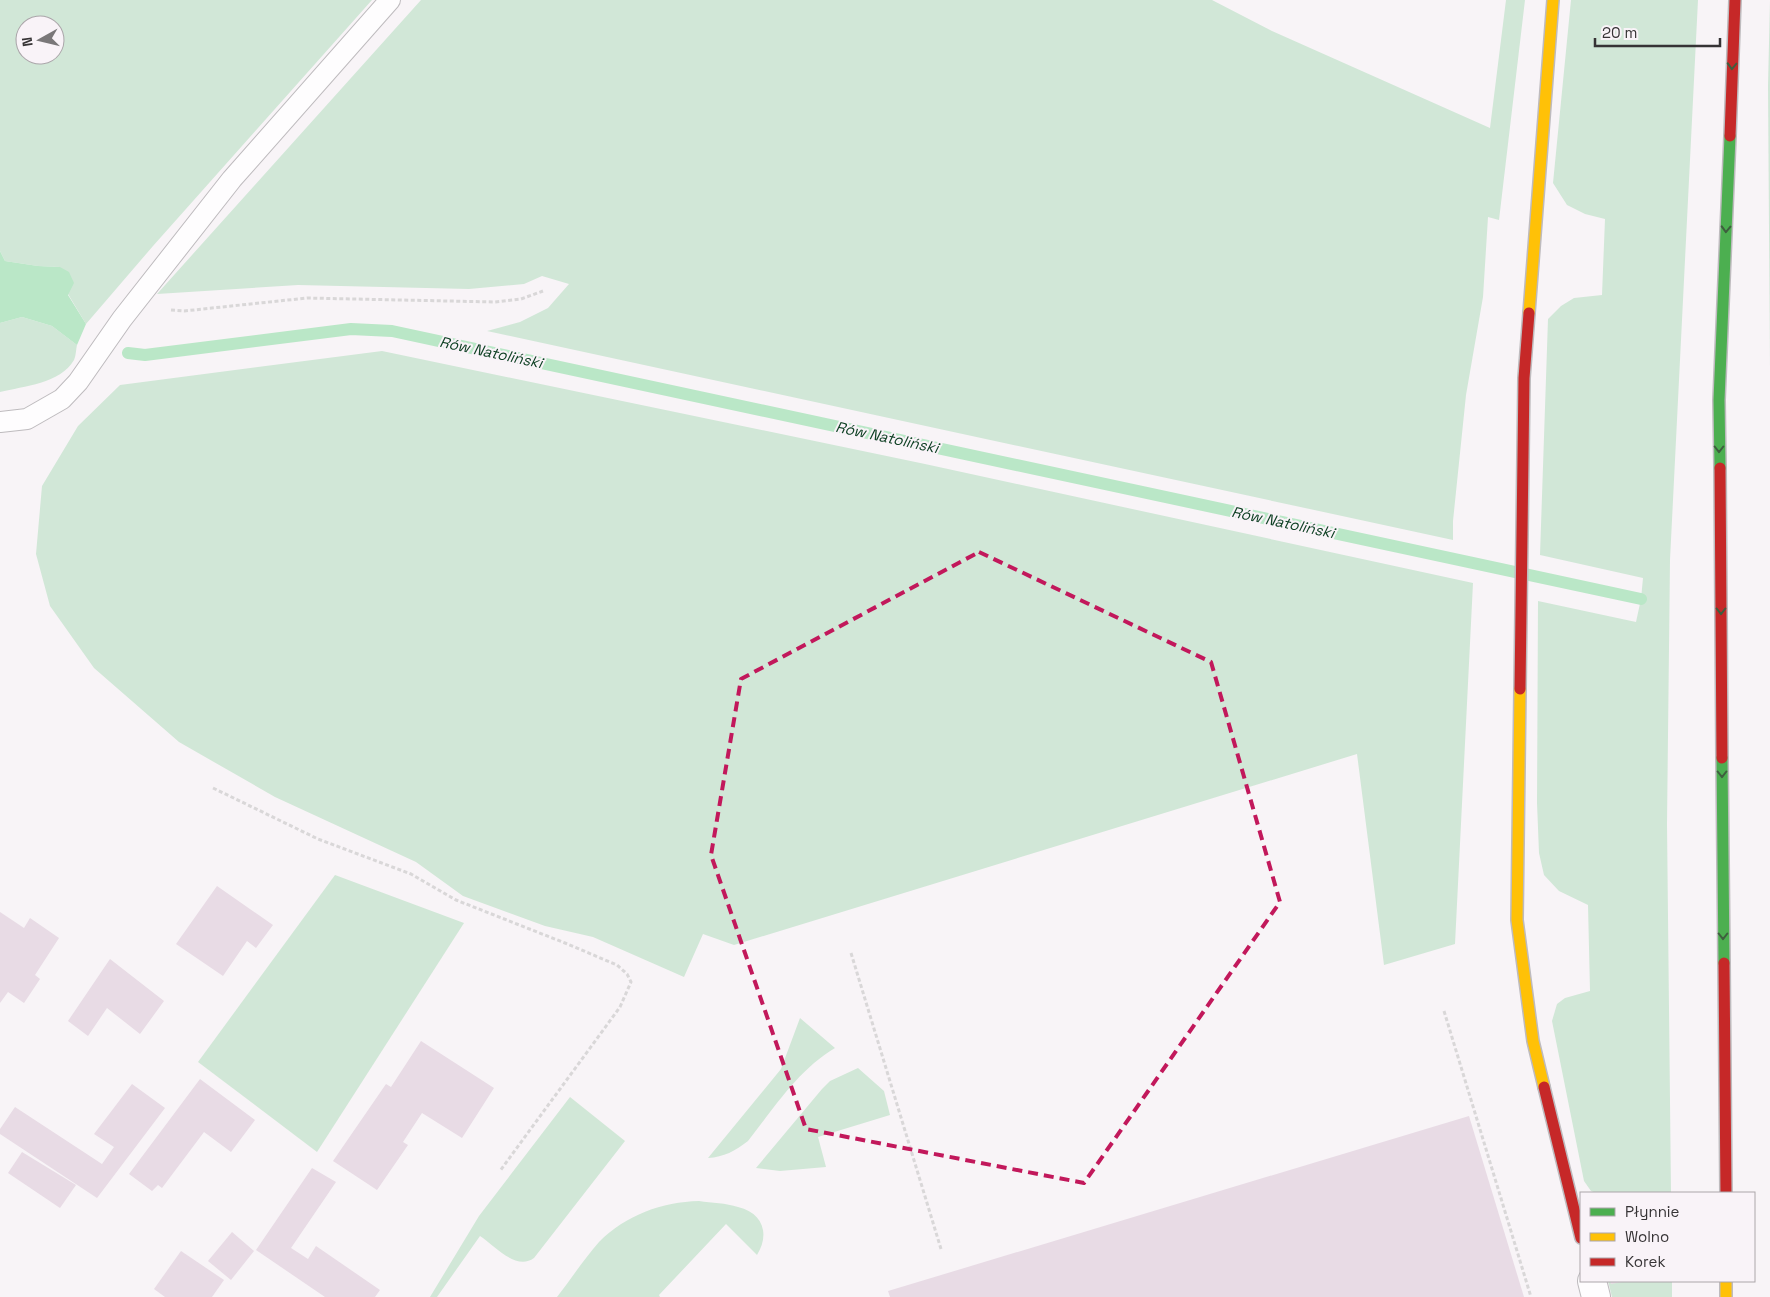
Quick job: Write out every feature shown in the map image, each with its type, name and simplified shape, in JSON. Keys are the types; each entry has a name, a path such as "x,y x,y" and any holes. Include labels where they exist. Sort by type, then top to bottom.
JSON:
{"main road":[{"path":"1553,0 1524,378 1517,920 1533,1041 1580,1234"},
{"path":"1726,1192 1719,400 1735,0"},
{"path":"1726,1282 1726,1297"}],"street":[{"path":"1592,1282 1596,1297"}],"lane":[{"path":"0,422 27,419 62,399 78,382 131,308 232,179 390,0"}],"path":[{"path":"131,308 184,311 307,298 495,302 521,299 543,291"},
{"path":"214,788 318,839 411,874 456,900 565,942 617,965 627,974 631,982 620,1007 500,1171"},
{"path":"851,953 941,1249"},
{"path":"1444,1011 1531,1297"}],"highlighted area":[{"path":"979,552 1211,662 1280,902 1084,1183 806,1129 711,855 741,679"}],"shaded area":[{"path":"0,0 372,0 86,324 68,294 60,267 5,261 0,251"},
{"path":"421,0 1212,0 1272,31 1490,128 1506,0 1525,0 1499,220 1488,217 1483,297 1466,395 1453,521 1453,540 487,331 520,322 548,308 569,284 542,276 524,284 469,289 298,285 157,294"},
{"path":"1571,0 1698,0 1670,560 1667,824 1671,1192 1594,1192 1584,1181 1552,1021 1557,1004 1565,998 1590,991 1588,905 1559,891 1544,875 1539,853 1537,803 1538,601 1636,622 1643,578 1540,555 1548,319 1561,306 1574,298 1602,295 1605,219 1585,214 1567,205 1553,183"},
{"path":"1770,0 1770,369 1768,86"},
{"path":"0,251 5,261 60,267 69,272 74,283 68,295 86,324 77,345 52,326 22,317 0,323"},
{"path":"22,317 52,326 77,345 75,358 68,368 51,379 30,386 0,392 0,323"},
{"path":"382,351 925,464 1473,583 1455,944 1384,965 1357,754 734,945 703,934 684,977 593,937 545,926 463,896 416,862 275,797 179,742 94,668 50,606 36,554 42,486 78,426 120,385"},
{"path":"335,875 464,923 317,1152 198,1062"},
{"path":"800,1018 835,1048 809,1067 798,1078 748,1141 729,1153 708,1158 781,1069"},
{"path":"858,1068 884,1091 890,1115 818,1137 826,1167 780,1171 756,1168 830,1081"},
{"path":"570,1097 625,1141 534,1258 527,1261 513,1259 506,1256 480,1236 437,1297 430,1297 479,1216"},
{"path":"699,1201 733,1206 753,1214 762,1225 763,1232 761,1247 757,1255 726,1224 659,1295 660,1297 557,1297 599,1242 621,1224 658,1207"},
{"path":"1608,1282 1672,1282 1672,1297 1612,1297"}],"building":[{"path":"217,886 273,925 256,948 247,941 223,976 176,944"},
{"path":"0,912 24,928 30,918 59,938 35,975 40,979 24,1003 8,992 0,1003"},
{"path":"110,959 164,1001 140,1034 107,1008 88,1036 68,1021"},
{"path":"421,1041 494,1088 462,1138 422,1113 403,1142 408,1145 377,1190 333,1161 386,1084 391,1087"},
{"path":"200,1079 255,1120 231,1152 204,1132 162,1188 158,1185 152,1191 129,1174"},
{"path":"132,1084 165,1108 97,1198 0,1134 0,1129 15,1107 102,1164 114,1147 94,1134"},
{"path":"1469,1116 1524,1297 890,1297 888,1291"},
{"path":"22,1152 76,1185 60,1208 8,1173"},
{"path":"312,1168 336,1182 291,1248 308,1259 316,1246 380,1290 375,1297 325,1297 256,1250"},
{"path":"232,1232 254,1251 231,1280 208,1261"},
{"path":"181,1251 224,1280 212,1297 165,1297 154,1289"}],"waterway":[{"name":"Rów Natoliński","path":"128,353 145,355 351,329 392,331 1641,599"}],"traffic: fast":[{"path":"1720,468 1719,400 1730,136"},
{"path":"1722,758 1724,963"}],"traffic: slow":[{"path":"1529,313 1553,0"},
{"path":"1520,689 1517,920 1533,1041 1544,1087"},
{"path":"1726,1282 1726,1297"}],"traffic: jam":[{"path":"1730,136 1735,0"},
{"path":"1520,689 1524,378 1529,313"},
{"path":"1720,468 1722,758"},
{"path":"1724,963 1726,1192"},
{"path":"1544,1087 1580,1234"}]}
